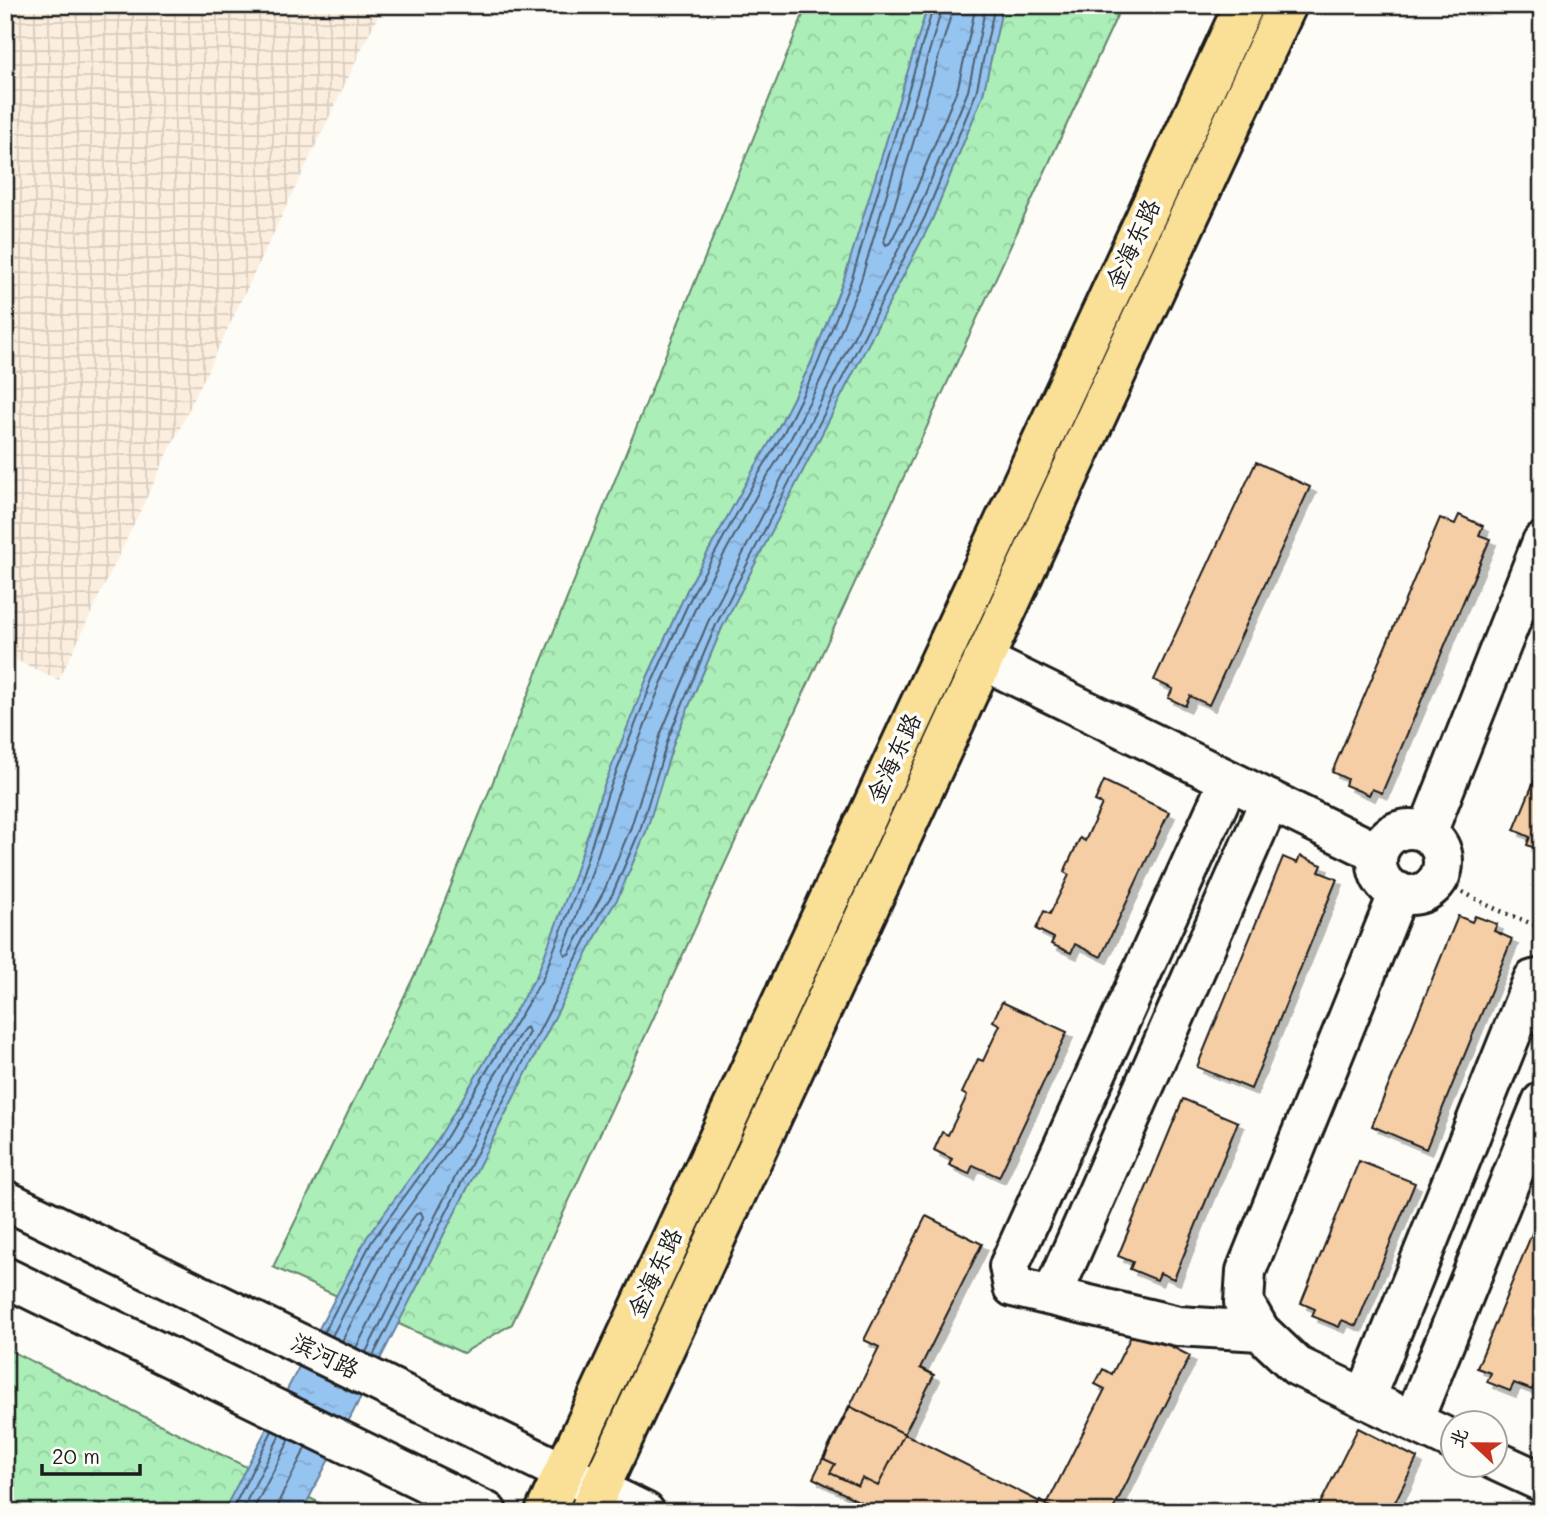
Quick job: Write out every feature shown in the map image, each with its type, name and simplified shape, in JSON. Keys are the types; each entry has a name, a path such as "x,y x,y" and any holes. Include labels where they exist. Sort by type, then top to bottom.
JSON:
{"main road":[{"name":"金海东路","path":"545,1512 1244,5"},
{"name":"金海东路","path":"594,1501 1287,5"}],"street":[{"path":"1427,833 1542,542"},
{"path":"983,660 1378,853"},
{"path":"1229,780 1009,1266 1013,1287 1178,1326 1260,1331"},
{"path":"1052,1296 1270,800"},
{"path":"1406,829 1427,833 1435,839 1442,852 1443,866 1438,879 1429,889 1416,895 1399,892 1389,888 1381,878 1377,866 1378,853 1384,841 1394,833 1406,829"},
{"path":"1399,892 1246,1270 1244,1303 1260,1331 1297,1366 1438,1433"},
{"path":"1364,1398 1533,981 1542,978"},
{"path":"1413,1421 1542,1102"},
{"name":"滨河路","path":"5,1200 563,1472 594,1501 645,1512"},
{"path":"5,1277 487,1512"},
{"path":"1508,1466 1542,1482"}],"path":[{"path":"1438,879 1542,928"}],"shaded area":[{"path":"5,5 383,5 59,680 5,655"}],"green space":[{"path":"807,5 1122,5 512,1324 463,1353 273,1267 416,972"},
{"path":"5,1348 338,1512 5,1512"}],"water":[{"path":"928,5 1003,5 983,95 932,220 722,628 675,739 646,832 618,898 302,1512 223,1512 367,1237 435,1144 537,975 602,791 647,678 687,590 777,430 810,365 845,276"}],"building":[{"path":"1256,462 1310,487 1209,705 1190,696 1185,706 1168,698 1173,689 1154,680"},
{"path":"1459,515 1483,526 1479,535 1490,539 1382,793 1372,789 1369,795 1345,785 1347,779 1332,772 1440,518 1455,524"},
{"path":"1542,762 1542,851 1527,845 1530,837 1514,830"},
{"path":"1104,781 1169,812 1101,957 1075,944 1071,953 1051,944 1054,938 1036,929 1044,911 1050,914 1069,875 1064,872 1080,838 1085,841 1102,804 1095,801"},
{"path":"1300,856 1322,865 1319,872 1337,879 1251,1089 1197,1067 1283,857 1297,863"},
{"path":"1458,916 1472,922 1475,916 1497,924 1494,931 1512,939 1426,1149 1372,1126"},
{"path":"1002,1002 1067,1032 999,1177 973,1165 969,1174 949,1165 952,1159 934,1150 942,1132 948,1135 967,1096 962,1093 978,1059 983,1061 1000,1025 993,1021"},
{"path":"1183,1099 1238,1122 1174,1279 1160,1273 1157,1280 1130,1269 1133,1262 1118,1256"},
{"path":"1359,1161 1415,1183 1356,1326 1342,1320 1339,1327 1312,1316 1315,1309 1301,1303"},
{"path":"1542,1209 1542,1365 1532,1390 1514,1383 1510,1391 1487,1382 1491,1373 1477,1368"},
{"path":"926,1216 982,1244 920,1368 934,1375 878,1486 862,1478 858,1486 830,1473 835,1464 824,1459 879,1347 864,1340"},
{"path":"1135,1328 1190,1356 1112,1512 1034,1512 1040,1500 1047,1504 1105,1389 1095,1384 1103,1369 1112,1374"},
{"path":"849,1406 1060,1512 880,1512 813,1478"},
{"path":"1358,1428 1417,1458 1390,1512 1316,1512"}]}
